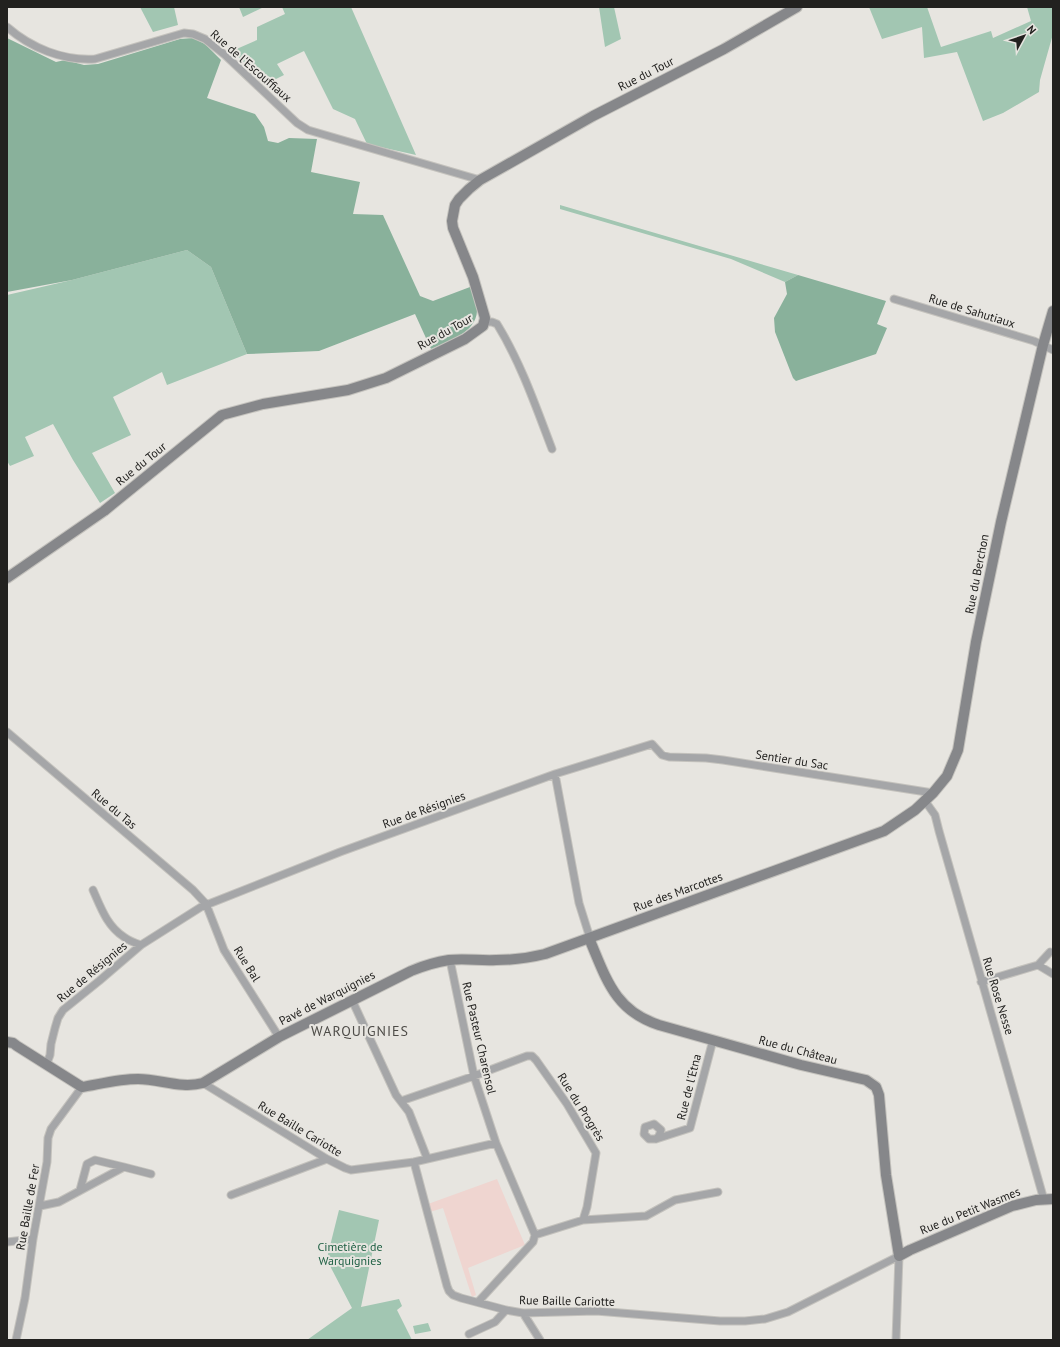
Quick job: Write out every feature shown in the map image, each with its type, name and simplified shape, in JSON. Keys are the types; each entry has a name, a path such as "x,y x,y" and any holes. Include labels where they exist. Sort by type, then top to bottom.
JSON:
{"street":[{"name":"Rue du Tour","path":"7,578 104,511 222,415 263,404 348,390 386,378 465,339 480,329 485,322 482,305 473,277 453,228 452,221 455,205 459,198 480,180 593,116 724,49 797,7"},
{"name":"Rue de l'Escouffiaux","path":"7,27 18,36 46,52 82,60 95,59 184,33 193,34 205,39 220,51 297,123 308,130 480,180"},
{"name":"Rue de Sahutiaux","path":"894,299 1043,345"},
{"name":"Rue du Berchon","path":"925,801 933,794 947,776 958,750 976,642 1001,522 1043,345 1053,311"},
{"path":"485,322 497,324 513,353 531,394 552,449"},
{"path":"1043,345 1053,350"},
{"name":"Rue du Tas","path":"7,732 193,890 204,905"},
{"name":"Sentier du Sac","path":"652,744 662,755 669,758 706,758 723,760 933,794"},
{"name":"Rue de Résignies","path":"47,1063 50,1055 50,1044 58,1018 63,1010 141,945 204,905 340,852 555,774 652,744"},
{"path":"555,774 577,896 590,938"},
{"name":"Rue des Marcottes","path":"590,938 884,831 901,821 925,801"},
{"name":"Rue Rose Nesse","path":"925,801 934,815 981,982 1049,1199"},
{"path":"94,890 102,912 115,930 125,938 141,945"},
{"name":"Rue Bal","path":"204,905 224,950 279,1037"},
{"name":"Pavé de Warquignies","path":"82,1087 138,1079 183,1085 203,1083 279,1037 411,971 433,963 450,960 529,958 590,938"},
{"name":"Rue du Château","path":"590,938 610,987 628,1009 641,1017 653,1023 801,1065 869,1081 876,1087 879,1097 886,1175 899,1256"},
{"path":"981,982 1038,965 1050,952"},
{"name":"Rue Pasteur Charensol","path":"450,960 474,1076 496,1143 535,1235"},
{"path":"1038,965 1053,974"},
{"path":"352,1000 396,1095 409,1112 428,1158"},
{"name":"Rue de l'Etna","path":"656,1139 690,1128 713,1040"},
{"path":"7,1042 13,1043 47,1063 82,1087"},
{"name":"Rue du Progrès","path":"474,1076 526,1056 532,1056 536,1060 567,1104 596,1153 587,1207 583,1220"},
{"path":"401,1101 474,1076"},
{"name":"Rue Baille Cariotte","path":"203,1083 327,1159 345,1168 351,1170 414,1162 449,1291 453,1294 506,1310 523,1313 596,1311 720,1321 765,1319 788,1312 810,1302 899,1256"},
{"name":"Rue Baille de Fer","path":"16,1340 25,1298 33,1239 47,1162 48,1138 51,1130 82,1087"},
{"path":"414,1162 496,1143"},
{"path":"231,1195 327,1159"},
{"path":"80,1190 87,1164 95,1160 151,1174"},
{"path":"40,1206 59,1202 124,1168"},
{"path":"478,1302 532,1242 535,1235 583,1220 646,1216 674,1200 718,1192"},
{"name":"Rue du Petit Wasmes","path":"899,1256 1012,1206 1049,1199"},
{"path":"7,1242 33,1239"},
{"path":"896,1340 899,1256"},
{"path":"469,1334 495,1322 506,1310"},
{"path":"523,1313 540,1340"}],"shaded area":[{"path":"497,1179 525,1245 468,1268 476,1295 472,1297 443,1208 430,1212 428,1204"}],"green space":[{"path":"140,7 174,7 178,25 153,32"},
{"path":"239,7 264,7 243,17"},
{"path":"282,7 351,7 416,155 367,144 355,119 333,109 304,51 277,64 284,75 266,84 232,51 257,40 257,27 285,14"},
{"path":"599,7 614,7 621,39 605,47"},
{"path":"869,7 927,7 941,47 991,31 993,38 1031,21 1027,7 1053,7 1053,34 1040,80 1039,92 1003,113 983,121 957,52 924,58 922,27 882,39"},
{"path":"7,38 56,62 65,60 84,65 98,64 180,39 193,38 205,44 221,60 207,98 255,114 264,127 268,141 278,143 289,138 317,139 311,172 360,182 353,214 383,215 420,296 433,301 470,287 477,305 475,319 472,325 460,335 431,349 415,314 319,351 247,354 211,267 187,250 72,280 7,292"},
{"path":"560,205 798,275 785,282 731,259 560,209"},
{"path":"187,250 211,267 247,354 167,385 162,372 113,397 131,435 92,453 115,493 100,503 73,460 53,424 25,437 34,456 10,466 7,461 7,295 72,280"},
{"path":"798,275 886,301 877,324 887,328 876,354 796,381 793,378 775,332 774,318 787,294 785,282"},
{"name":"Cimetière de Warquignies","path":"339,1210 379,1220 361,1307 399,1299 402,1306 397,1310 412,1340 307,1340 352,1308 329,1264 328,1254"},
{"path":"428,1323 431,1331 415,1334 413,1326"}],"district":[{"name":"WARQUIGNIES","path":"360,1031"}]}
